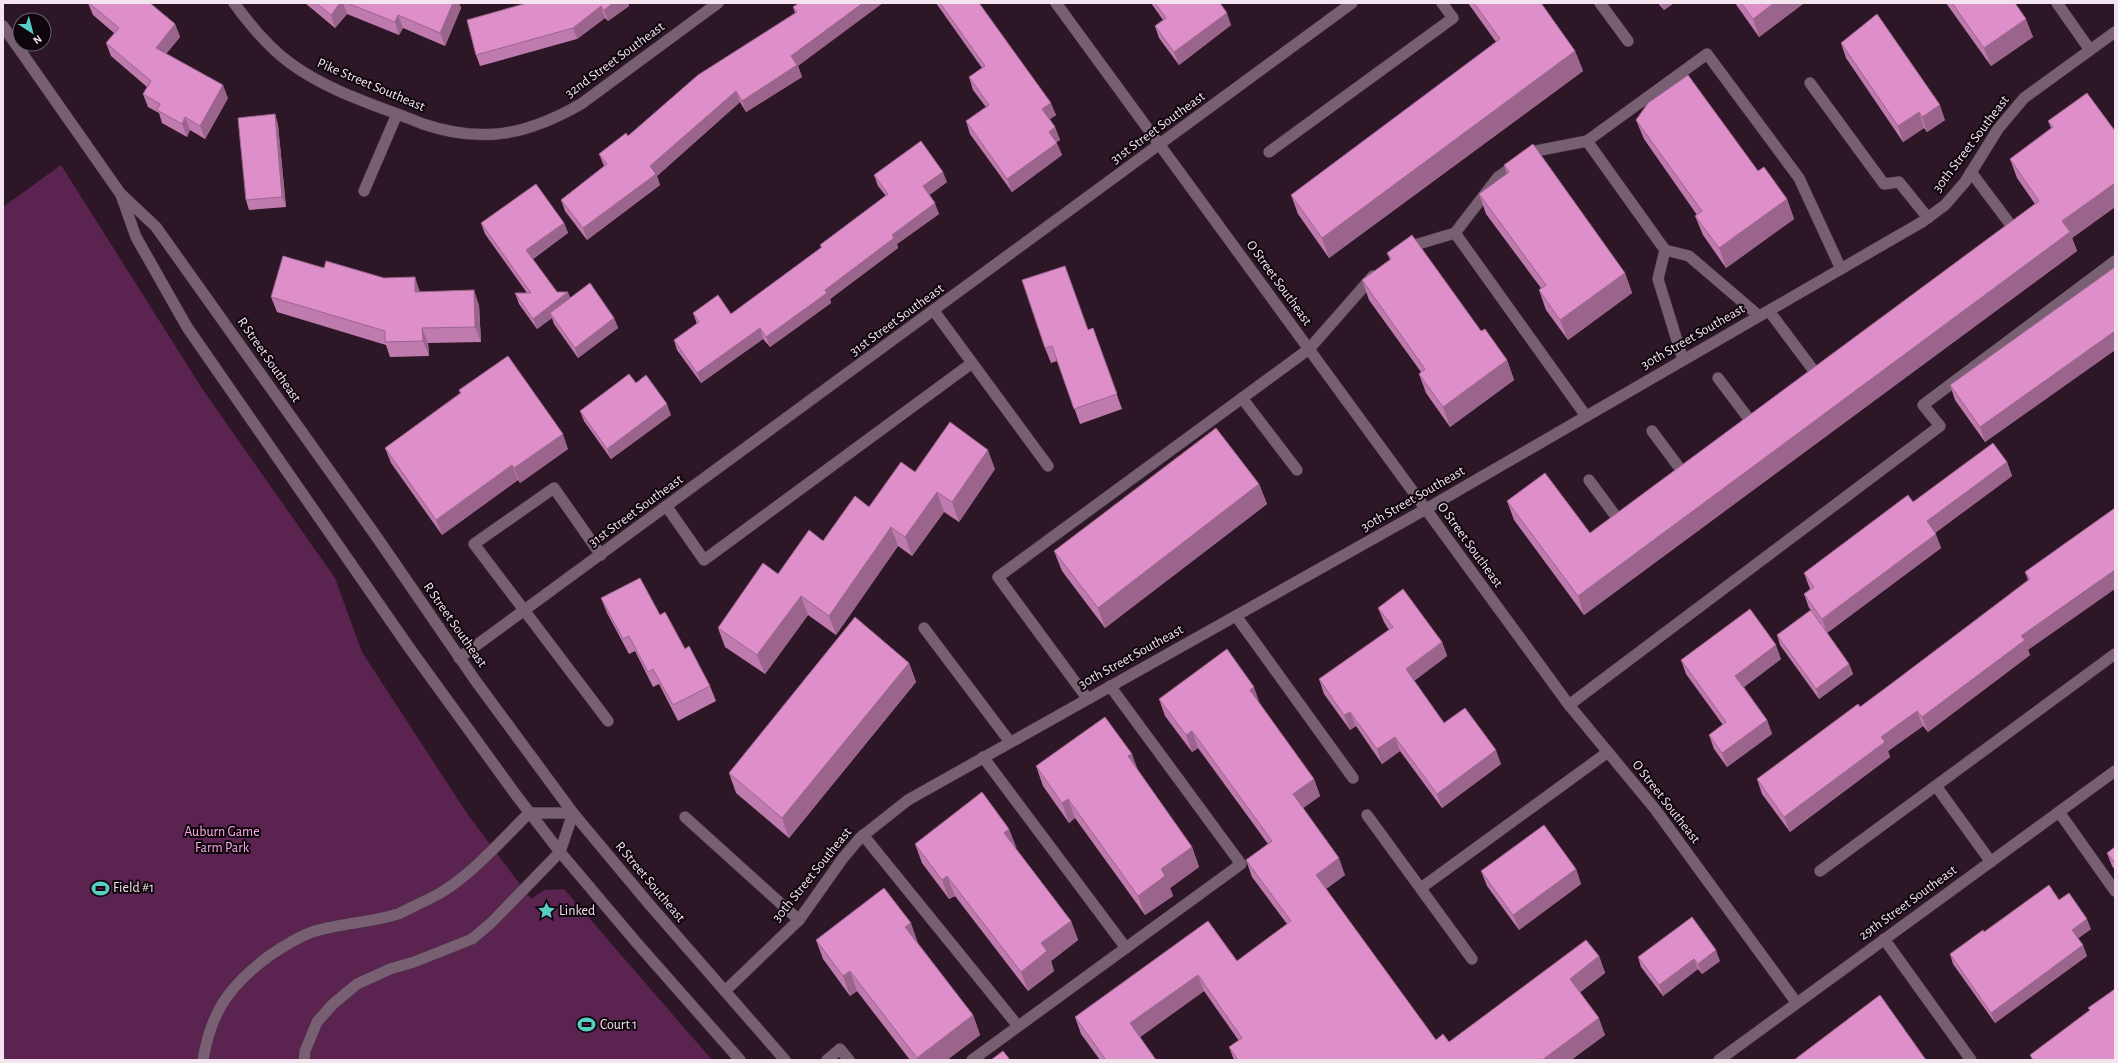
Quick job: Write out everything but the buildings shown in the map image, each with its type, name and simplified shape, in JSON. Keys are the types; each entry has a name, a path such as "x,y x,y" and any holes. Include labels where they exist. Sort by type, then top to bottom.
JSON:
{"street":[{"name":"Pike Street Southeast","path":"234,3 252,27 277,52 303,72 327,86 439,130 465,134 493,134 523,130"},
{"name":"32nd Street Southeast","path":"523,130 559,117 581,104 718,3"},
{"name":"O Street Southeast","path":"1056,3 1569,705 1655,809 1796,1002"},
{"name":"31st Street Southeast","path":"459,658 525,612 1160,146 1352,3"},
{"path":"1269,152 1453,18 1442,3"},
{"path":"1600,3 1628,41"},
{"path":"2057,3 2090,50"},
{"name":"R Street Southeast","path":"3,26 120,193 156,226 376,536 459,658 573,813 654,910 786,1060"},
{"name":"30th Street Southeast","path":"725,991 799,920 843,858 863,835 908,800 1426,509 1928,218 1945,205 1965,182 1998,128 2024,98 2115,32"},
{"path":"1397,258 1415,245 1455,233 1498,177 1536,151 1587,141 1707,54 1799,178 1841,269"},
{"path":"1810,83 1884,184 1899,182 1928,218"},
{"path":"364,191 397,114"},
{"path":"1587,141 1665,250 1689,256 1764,314 1820,372 1805,384"},
{"path":"1971,172 2013,228 2000,238"},
{"name":"R Street Southeast","path":"120,193 136,237 187,327 404,640 529,813 560,852 636,942 740,1060"},
{"path":"1455,233 1586,416"},
{"path":"1665,250 1658,279 1683,360"},
{"path":"1569,705 1940,426 1924,405 2115,261"},
{"path":"1088,698 998,577 1309,349 1379,272"},
{"path":"934,311 1048,466"},
{"path":"667,507 704,560 972,363"},
{"path":"1718,378 1749,426 1764,414"},
{"path":"1242,398 1298,470"},
{"path":"1652,431 1684,474"},
{"path":"1589,480 1620,522 1633,513"},
{"path":"602,555 554,488 474,544 608,721"},
{"path":"1236,616 1353,778"},
{"path":"924,628 1010,742"},
{"path":"1820,871 2115,654"},
{"path":"972,1060 1241,864 1110,686"},
{"path":"1421,888 1608,752"},
{"path":"983,757 1126,948"},
{"name":"29th Street Southeast","path":"1719,1060 1796,1002 2115,771"},
{"path":"1936,786 1991,862"},
{"path":"2059,812 2115,891"},
{"path":"203,1060 212,1021 224,998 238,981 258,964 291,942 312,932 398,914 439,894 466,873 529,813 573,813 560,852 491,923 472,939 414,962 390,969 357,984 333,1004 317,1022 305,1051 304,1060"},
{"path":"1367,815 1472,959"},
{"path":"685,817 799,920"},
{"path":"863,835 1018,1026"},
{"path":"1884,939 1971,1060"},
{"path":"827,1060 840,1049 849,1060"}],"green space":[{"name":"Auburn Game Farm Park","path":"61,165 203,390 335,578 362,652 466,812 531,899 544,890 564,889 712,1060 3,1060 3,207"}],"place":[{"name":"Field #1","path":"100,888"},
{"name":"Linked","path":"546,911"},
{"name":"Court 1","path":"587,1025"}]}
